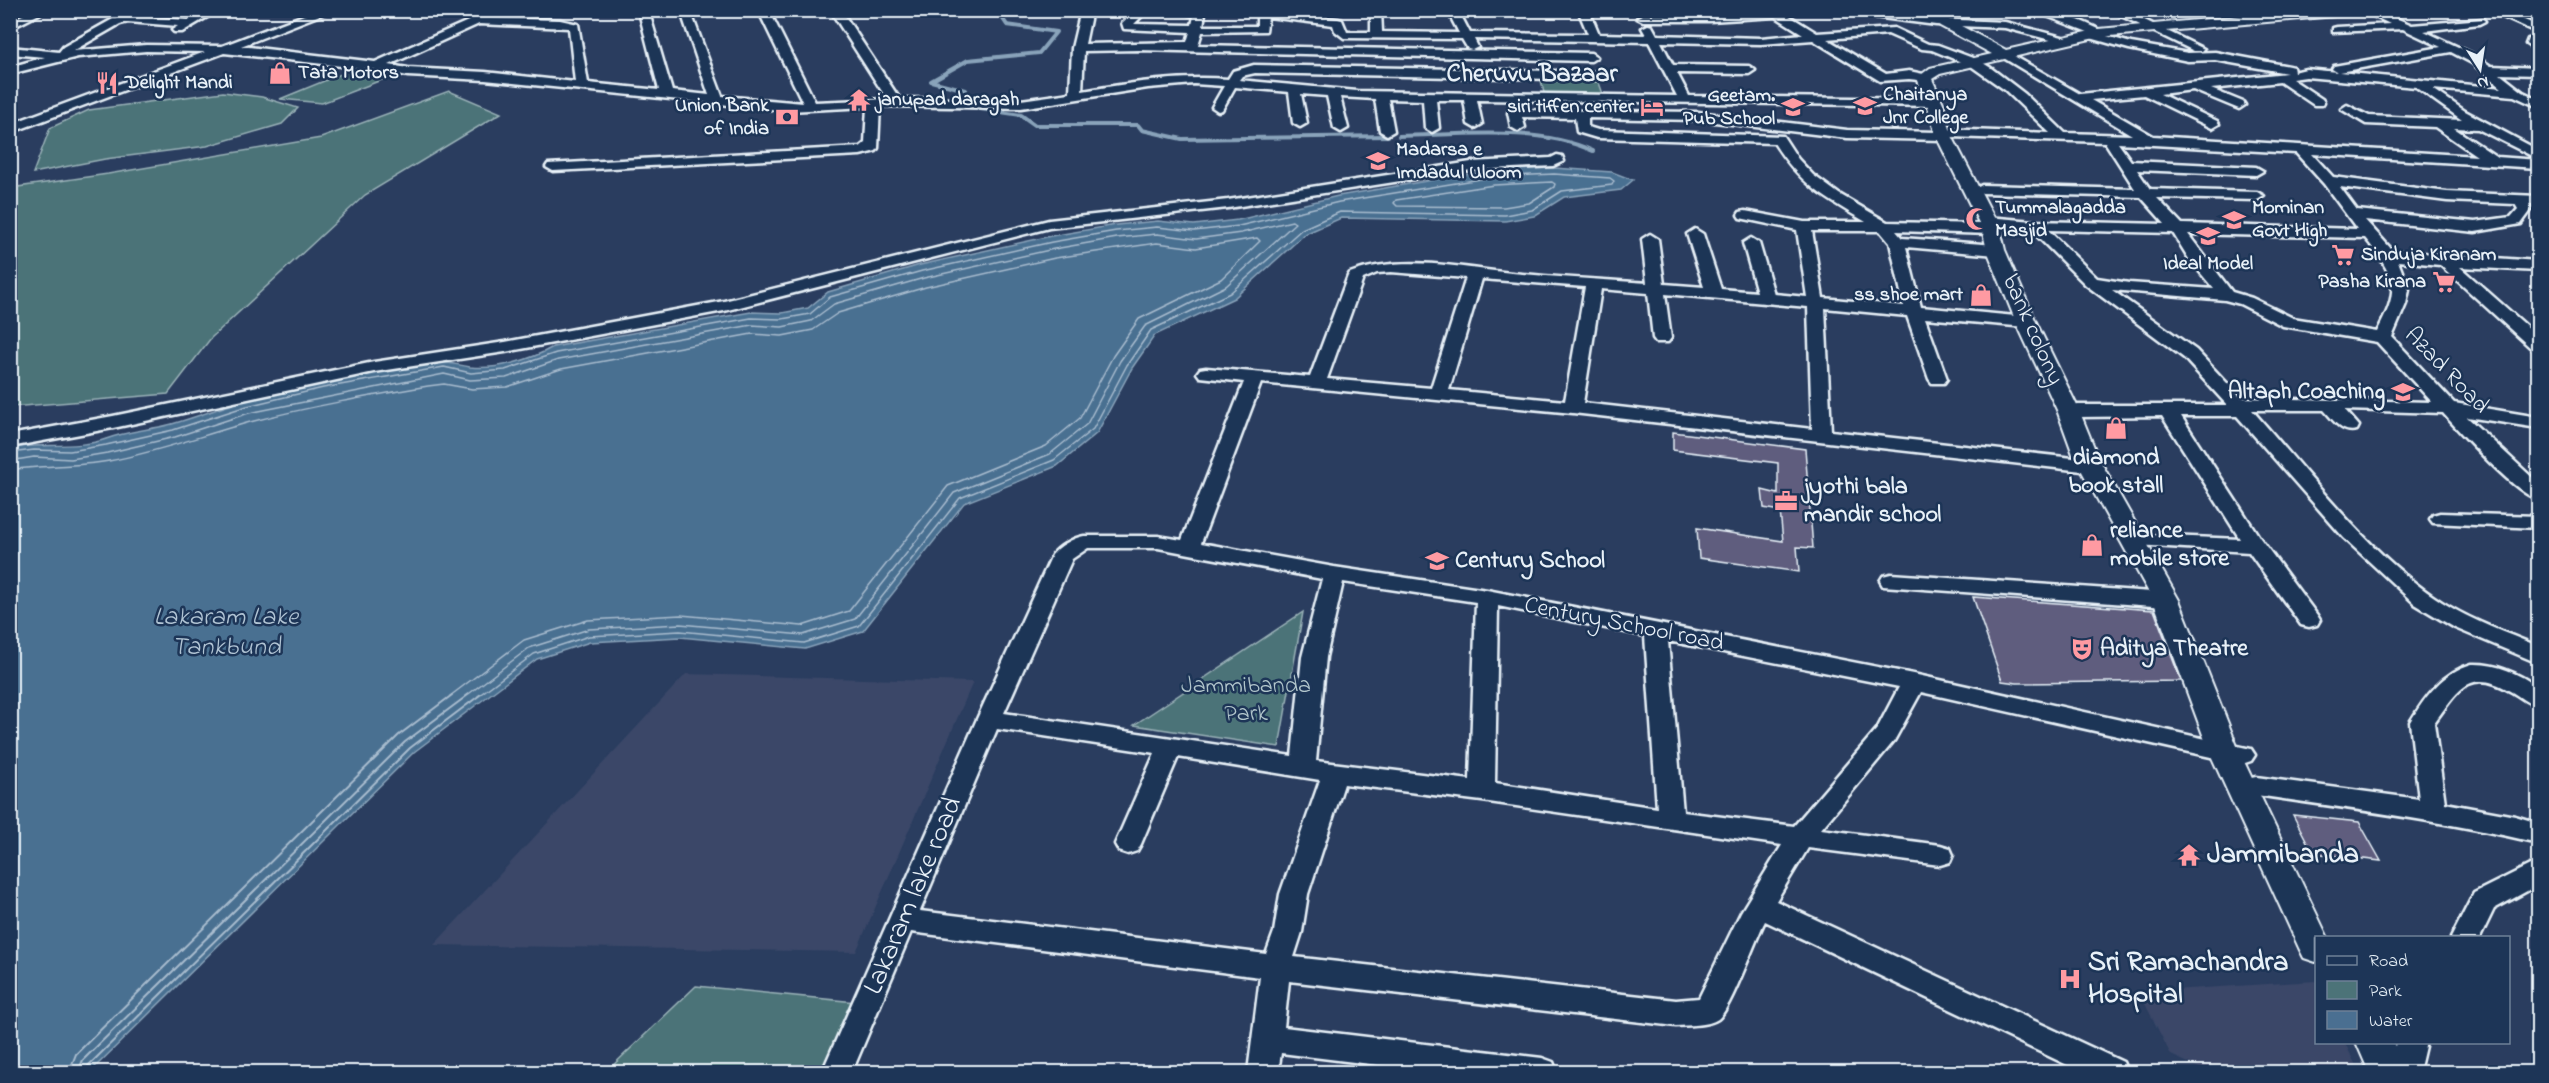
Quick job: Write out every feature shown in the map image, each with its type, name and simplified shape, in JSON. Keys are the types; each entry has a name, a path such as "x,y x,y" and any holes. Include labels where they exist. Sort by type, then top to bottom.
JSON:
{"main road":[{"path":"1929,10 1945,23 2004,54"},
{"path":"1924,78 1935,72 2004,54 2095,34 2283,13 2358,10"},
{"path":"1924,78 1940,84 1947,134 1982,189 1993,230 2050,338 2094,452 2169,588 2233,753 2256,786 2325,936"},
{"name":"bank colony","path":"1924,78 1947,134 1993,230 2026,322 2068,410 2091,466 2166,600 2315,946"},
{"path":"2362,1044 2375,1072"},
{"path":"2375,1044 2388,1072"}],"street":[{"path":"10,26 42,10"},
{"path":"128,19 138,10"},
{"path":"146,48 214,10"},
{"path":"10,129 314,10"},
{"path":"10,123 328,10"},
{"path":"377,66 481,21 496,10"},
{"path":"548,22 565,10"},
{"path":"763,10 811,106"},
{"path":"835,10 895,102"},
{"path":"1076,94 1078,48 1087,10"},
{"path":"1143,10 1128,23 1128,27 1258,30 1263,27 1263,12 1338,22 1339,29 1344,35 1653,38 1745,64 1769,101"},
{"path":"1078,48 1192,45 1200,13 1171,10"},
{"path":"1376,10 1377,36"},
{"path":"1452,10 1468,37 1475,55 1478,74"},
{"path":"1583,10 1592,37 1592,57 1604,76 1612,97"},
{"path":"1843,10 1945,23 2005,26 2062,40"},
{"path":"2036,10 2079,24 2095,34 2129,46 2157,49 2188,57 2215,56 2306,73 2517,93"},
{"path":"2114,10 2215,56"},
{"path":"2366,10 2467,55 2490,70 2517,93 2537,104"},
{"path":"2492,10 2538,30"},
{"path":"686,12 717,100"},
{"path":"1639,14 1710,18 1774,12 1884,78 1909,75 1924,78"},
{"path":"1639,14 1684,100"},
{"path":"645,16 666,93"},
{"path":"2005,26 2052,16"},
{"path":"63,56 67,49 117,21 128,19 190,23"},
{"path":"481,21 548,22 574,26 582,87"},
{"path":"2337,30 2408,28 2479,21"},
{"path":"1282,27 1339,29"},
{"path":"1745,64 1761,41 1890,30 1926,47 1934,47 1972,63 2007,84 2061,137"},
{"path":"2538,41 2532,41 2538,49"},
{"path":"1142,47 1283,45 1475,55 1592,57"},
{"path":"1283,45 1301,69"},
{"path":"10,71 63,56 146,48 223,47 408,72 485,76 582,87 666,93 762,106 895,102 1021,104 1167,82 1232,82 1381,95 1935,103"},
{"path":"2078,98 2282,78 2452,48"},
{"path":"10,50 63,56"},
{"path":"2004,54 2150,140"},
{"path":"1669,69 1745,64"},
{"path":"1218,107 1237,74 1245,70 1301,69 1604,76"},
{"path":"2490,70 2538,69"},
{"path":"2282,78 2319,102"},
{"path":"2420,85 2460,114 2538,155"},
{"path":"2193,86 2239,105"},
{"path":"1294,88 1300,123"},
{"path":"1332,92 1341,128"},
{"path":"2147,92 2212,124"},
{"path":"1381,95 1387,131"},
{"path":"1429,95 1432,129"},
{"path":"1470,96 1475,124"},
{"path":"553,167 860,152 871,148 874,103"},
{"path":"2347,109 2358,118 2366,120 2481,125"},
{"path":"1518,127 1514,113 1698,116 1847,134"},
{"path":"1581,114 1582,129 1597,134 1778,139 1847,134 2061,137 2299,148 2538,164"},
{"path":"2438,123 2492,160"},
{"path":"1778,139 1793,162 1814,183 1884,226 1898,242 1914,311 1938,379"},
{"path":"2109,139 2145,194 2177,228 2195,256 2216,279 2226,295"},
{"name":"Azad Road","path":"2299,148 2329,181 2352,214 2388,255 2401,290 2398,304 2383,338 2447,408 2510,470 2538,493"},
{"path":"10,430 391,353 745,291 1065,214 1263,190 1457,161 1504,156 1552,155 1557,161 1471,166 1228,204 1049,224 724,306 505,347 375,367 114,422 10,441"},
{"path":"2126,165 2256,171"},
{"path":"2329,181 2469,200 2538,200"},
{"path":"1982,189 2257,196"},
{"path":"2352,214 2475,227 2516,221 2525,209 2519,200"},
{"path":"1745,215 1804,227 1884,226 1993,230"},
{"path":"2034,225 2092,282 2190,354 2241,407 2363,545 2424,600 2451,616 2538,655"},
{"path":"1898,242 2034,225 2368,234"},
{"path":"1804,227 1816,302 1822,435"},
{"path":"2475,227 2484,236 2487,245 2483,251 2483,263"},
{"path":"1695,234 1714,293"},
{"path":"1650,239 1662,338"},
{"path":"1751,243 1767,298"},
{"path":"2388,255 2445,261 2538,266"},
{"path":"2445,261 2538,345"},
{"path":"1316,384 1356,276 1360,273 1391,267 1714,293 2026,322"},
{"path":"1438,395 1476,273"},
{"path":"2092,282 2137,289 2226,295 2246,301 2289,322 2383,338"},
{"path":"1573,407 1594,283"},
{"path":"1206,373 1573,407 2091,466"},
{"path":"1189,548 1254,378"},
{"path":"2078,411 2169,412 2329,404 2447,408 2538,422"},
{"path":"2329,404 2350,426"},
{"path":"2169,412 2255,546 2309,620"},
{"path":"2440,519 2538,522"},
{"name":"Lakaram lake road","path":"837,1072 989,719 1063,555 1084,542 1106,540 1158,542 1189,548"},
{"path":"2144,541 2255,546"},
{"name":"Century School road","path":"1189,548 1334,574 1487,597 1656,633 1914,682 2233,753"},
{"path":"1303,767 1314,657 1334,574"},
{"path":"1891,582 2166,600"},
{"path":"1482,791 1487,597"},
{"path":"1656,633 1671,820"},
{"path":"2433,811 2422,722 2460,676 2475,672 2498,675 2538,698"},
{"path":"904,920 1276,967 1676,1013 1707,1010 1718,996 1737,949 1760,906 1802,836 1881,741 1904,705 1914,682"},
{"path":"989,719 1303,767 1335,774 1482,791 1671,820 1940,855"},
{"path":"1128,843 1170,747"},
{"path":"1263,1072 1276,967 1288,932 1294,894 1303,863 1335,774"},
{"path":"2256,786 2433,811 2515,826 2538,833"},
{"path":"2466,936 2484,901 2538,872"},
{"path":"1760,906 2112,1072"},
{"path":"1266,1038 1542,1072"},
{"path":"2404,1072 2411,1044"}],"shaded area":[{"path":"686,674 973,682 856,952 434,945"},
{"path":"2315,981 2315,1044 2345,1044 2359,1072 2208,1072 2171,1055 2139,992"}],"green space":[{"path":"356,68 397,74 322,103 280,99"},
{"path":"1540,76 1597,77 1603,94 1544,93"},
{"path":"449,91 501,113 365,195 211,338 168,394 11,407 11,188 321,138"},
{"path":"223,92 262,97 298,108 282,124 207,146 105,159 33,173 50,128 89,110"},
{"name":"Jammibanda Park","path":"1303,612 1279,747 1134,725"},
{"path":"696,986 855,1002 828,1072 606,1072"}],"water":[{"name":"Lakaram Lake Tankbund","path":"1554,168 1612,172 1633,180 1621,190 1564,197 1534,216 1505,221 1341,218 1305,234 1234,298 1155,335 1132,368 1097,433 1057,466 964,503 863,631 805,649 680,637 590,642 537,659 414,752 90,1072 11,1072 11,448 96,442 172,424 267,394 420,364 440,362 480,368 491,367 524,360 553,347 751,312 782,313 808,308 828,292 920,265 1051,236 1116,225 1158,221 1194,225 1238,220 1338,196 1450,177 1493,171"}],"building":[{"name":"jyothi bala mandir school","path":"1673,432 1805,449 1813,548 1797,547 1799,572 1699,558 1697,528 1783,541 1780,511 1764,508 1762,490 1778,494 1778,463 1673,450"},
{"name":"Aditya Theatre","path":"1973,597 2154,610 2181,681 2017,683 2002,681"},
{"path":"2293,815 2359,822 2381,861 2313,853"}],"waterway":[{"path":"997,10 1007,25 1056,32 1039,53 968,60 931,81 966,90 967,107 1021,115 1035,125 1138,125 1142,130 1182,139 1388,136"},
{"path":"1399,136 1498,133 1548,138 1593,151"}],"place":[{"name":"Tata Motors","path":"280,73"},
{"name":"Delight Mandi","path":"107,83"},
{"name":"janupad daragah","path":"859,100"},
{"name":"Chaitanya Jnr College","path":"1865,106"},
{"name":"siri tiffen center","path":"1652,107"},
{"name":"Geetam. Pub School","path":"1793,107"},
{"name":"Union Bank of India","path":"787,117"},
{"name":"Madarsa e Imdadul Uloom","path":"1378,161"},
{"name":"Tummalagadda Masjid","path":"1977,219"},
{"name":"Mominan Govt High","path":"2234,220"},
{"name":"Ideal Model","path":"2208,236"},
{"name":"Sinduja Kiranam","path":"2343,255"},
{"name":"Pasha Kirana","path":"2444,282"},
{"name":"ss shoe mart","path":"1981,295"},
{"name":"Altaph Coaching","path":"2403,392"},
{"name":"diamond book stall","path":"2116,428"},
{"name":"jyothi bala mandir school","path":"1786,501"},
{"name":"reliance mobile store","path":"2092,545"},
{"name":"Century School","path":"1437,561"},
{"name":"Aditya Theatre","path":"2082,649"},
{"name":"Jammibanda","path":"2189,855"},
{"name":"Sri Ramachandra Hospital","path":"2070,979"}],"district":[{"name":"Cheruvu Bazaar","path":"1532,75"}]}
